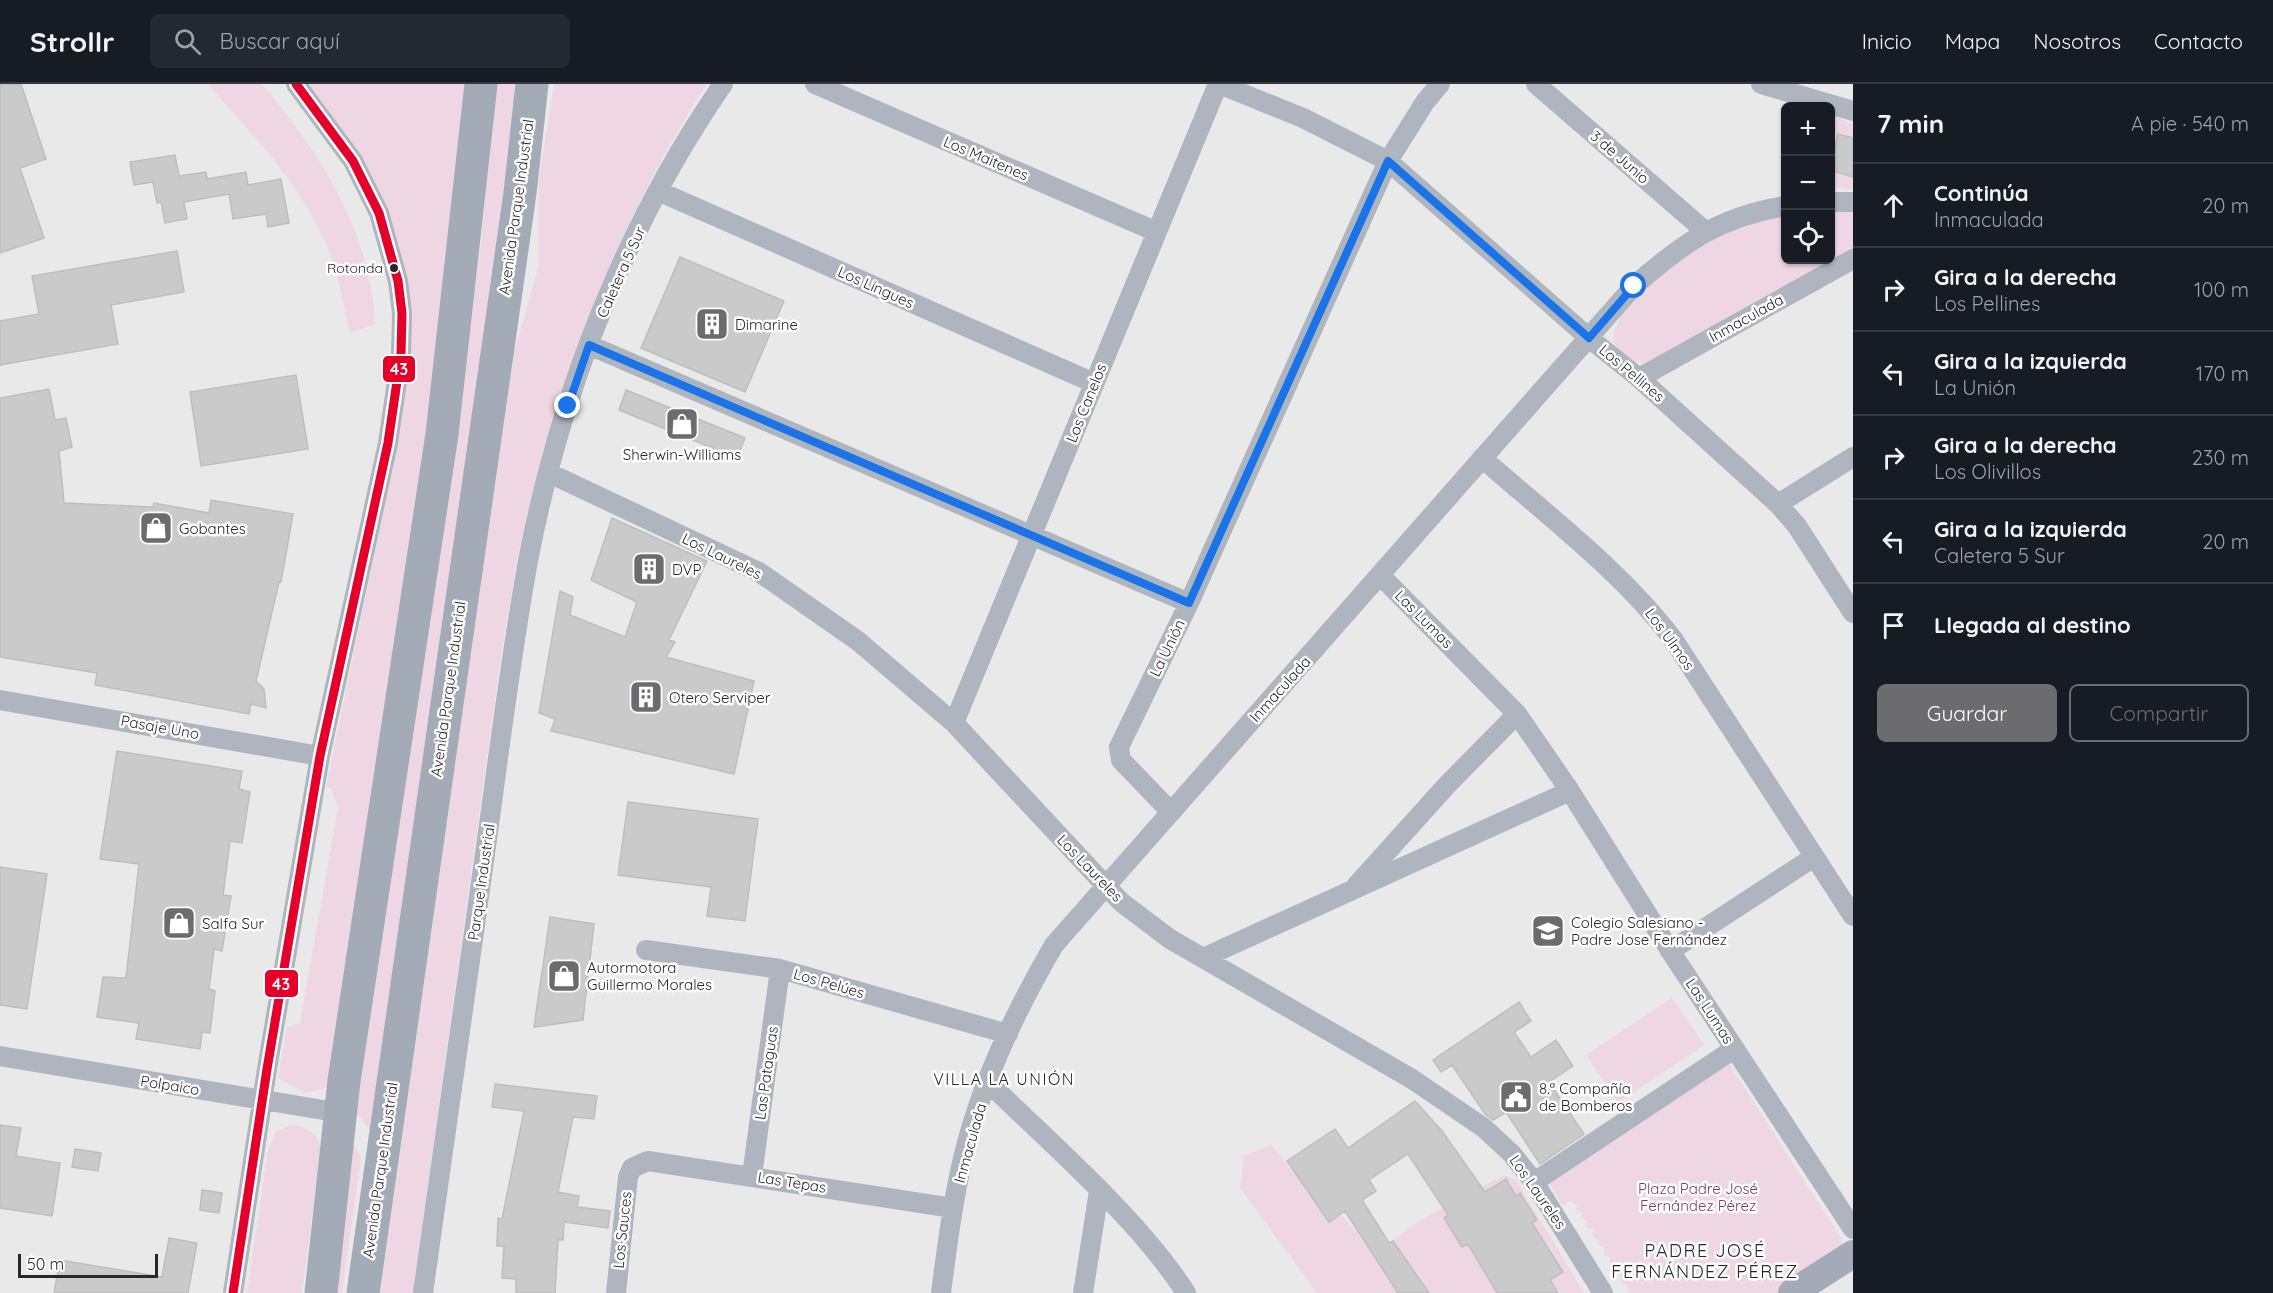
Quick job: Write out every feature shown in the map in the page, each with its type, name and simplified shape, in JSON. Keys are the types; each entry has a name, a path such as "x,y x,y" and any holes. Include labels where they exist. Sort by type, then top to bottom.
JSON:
{"highway":[{"path":"321,1293 340,1113 442,434 459,305 481,84"},
{"name":"Avenida Parque Industrial","path":"363,1293 520,193 532,84"},
{"path":"340,1113 361,1141 368,1158 374,1185 375,1212"}],"main road":[{"path":"1792,1293 1853,1254"}],"street":[{"path":"233,1293 320,756 396,403 400,370 402,313 394,261 373,197 353,161 296,84"},
{"name":"Caletera 5 Sur","path":"549,473 589,345 611,288 658,191 689,134 723,84"},
{"name":"Los Maitenes","path":"814,84 1156,232"},
{"name":"Los Canelos","path":"954,723 1219,84"},
{"name":"Los Pellines","path":"1219,84 1304,118 1388,161 1589,338 1639,378 1778,504 1797,526 1853,613"},
{"name":"La Unión","path":"1171,812 1121,760 1119,753 1388,161 1425,102 1440,84"},
{"name":"3 de Junio","path":"1536,84 1704,231"},
{"path":"1761,84 1853,111"},
{"name":"Los Lingues","path":"658,191 1094,383"},
{"path":"1835,202 1853,202"},
{"name":"Inmaculada","path":"941,1293 953,1208 964,1153 988,1082 1008,1034 1054,945 1634,286 1666,258 1704,231 1741,216 1781,207"},
{"name":"Inmaculada","path":"1639,378 1853,259"},
{"path":"589,345 1189,603"},
{"path":"1778,504 1853,457"},
{"name":"Los Ulmos","path":"1482,458 1628,586 1652,611 1673,639 1853,916"},
{"name":"Los Laureles","path":"549,473 759,572 858,641 954,723 1121,902 1203,958 1412,1079 1461,1111 1502,1144 1534,1182 1603,1293"},
{"name":"Parque Industrial","path":"423,1293 508,684 528,560 549,473"},
{"name":"Las Lumas","path":"1381,576 1517,714 1570,790 1670,951 1853,1229"},
{"name":"Pasaje Uno","path":"0,700 320,756"},
{"path":"1350,892 1447,785 1517,714"},
{"path":"1203,958 1570,790"},
{"path":"1670,951 1814,857"},
{"name":"Los Pelúes","path":"646,950 780,969 1008,1034"},
{"name":"Las Pataguas","path":"752,1176 780,969"},
{"path":"1534,1182 1734,1049"},
{"name":"Polpaico","path":"0,1056 340,1113"},
{"path":"988,1082 1100,1191 1170,1270 1186,1293"},
{"name":"Las Tepas","path":"632,1168 648,1161 953,1208"},
{"name":"Los Sauces","path":"616,1293 628,1177 632,1168"},
{"path":"1083,1293 1100,1191"}],"green space":[{"path":"207,84 262,84 313,152 341,200 353,226 369,280 374,308 374,325 350,333 337,275 315,221 300,196 265,149"},
{"path":"307,84 471,84 460,189 446,243 443,274 448,316 328,1087 306,1093 278,1078 287,1027 300,1023 338,808 331,789 326,787 401,426 410,358 411,321 400,251 390,219"},
{"path":"493,84 522,84 370,1131 355,1111 482,235"},
{"path":"554,84 707,84 676,134 622,238 577,346 542,458 519,552 500,663 413,1293 380,1293 514,353 538,268 539,179"},
{"path":"1835,117 1853,124 1853,190 1835,187"},
{"path":"1835,210 1853,210 1853,249 1835,259"},
{"path":"1781,214 1781,264 1826,264 1649,362 1632,361 1624,355 1614,342 1617,325 1627,307 1664,271 1686,255 1745,223"},
{"path":"1672,998 1704,1045 1618,1103 1586,1055"},
{"name":"Plaza Padre José Fernández Pérez","path":"1728,1062 1841,1238 1843,1246 1776,1293 1629,1293 1627,1286 1621,1282 1621,1276 1616,1273 1616,1267 1610,1264 1610,1257 1604,1255 1604,1248 1599,1246 1599,1240 1593,1237 1593,1230 1586,1226 1587,1221 1582,1218 1581,1211 1576,1209 1577,1205 1571,1201 1563,1206 1547,1179"},
{"path":"291,1125 310,1131 317,1138 321,1148 302,1293 247,1293 268,1151 276,1131"},
{"path":"353,1143 361,1158 342,1293 330,1293"},
{"path":"1271,1145 1291,1169 1315,1187 1357,1232 1373,1256 1416,1223 1504,1175 1516,1180 1584,1293 1317,1293 1240,1188 1244,1156"}],"building":[{"path":"0,84 21,84 46,159 20,168 44,238 0,253"},
{"path":"1838,134 1853,138 1853,177 1835,172 1835,148"},
{"path":"175,155 179,176 206,172 207,179 246,172 248,185 281,179 289,223 268,227 266,214 233,219 229,194 184,202 187,219 165,223 161,202 157,203 153,182 134,185 130,162"},
{"path":"177,251 184,292 111,305 118,344 0,365 0,321 39,314 32,276"},
{"name":"Dimarine","path":"680,257 784,301 745,392 641,348"},
{"path":"296,375 308,449 201,466 190,392"},
{"path":"49,389 55,420 66,418 72,447 59,451 64,503 153,507 154,503 209,513 211,500 293,514 281,582 279,582 256,681 264,689 266,708 251,704 249,714 95,685 97,673 0,657 0,398"},
{"name":"Sherwin-Williams","path":"626,390 745,438 737,458 619,410"},
{"name":"Otero Serviper","path":"612,518 707,561 669,640 675,642 666,657 754,681 734,774 551,731 555,719 539,713 560,591 573,597 570,615 625,637 637,602 591,580"},
{"name":"Salfa Sur","path":"117,751 242,771 239,789 250,792 242,843 230,841 223,895 231,896 222,951 214,949 209,989 215,991 210,1033 202,1032 200,1049 136,1039 139,1023 97,1017 103,977 126,978 139,864 100,859"},
{"path":"628,802 758,819 745,921 707,916 711,887 618,875"},
{"path":"0,867 47,874 27,1009 0,1005"},
{"name":"Autormotora Guillermo Morales","path":"550,917 594,924 583,1020 534,1027"},
{"name":"8.ª Compañía de Bomberos","path":"1519,1002 1531,1021 1514,1032 1531,1057 1556,1040 1573,1066 1549,1082 1584,1134 1540,1164 1506,1112 1493,1120 1485,1114 1452,1065 1441,1072 1433,1060"},
{"path":"495,1084 597,1096 594,1119 573,1117 558,1192 579,1196 577,1207 610,1211 608,1228 564,1222 563,1240 558,1240 555,1293 516,1293 516,1279 502,1278 504,1246 497,1246 498,1218 502,1219 524,1111 492,1107"},
{"path":"1415,1101 1442,1131 1485,1192 1506,1179 1516,1196 1520,1193 1537,1220 1532,1223 1563,1272 1550,1280 1558,1293 1497,1293 1468,1244 1462,1247 1444,1218 1448,1215 1408,1154 1369,1180 1376,1191 1362,1200 1389,1243 1393,1241 1429,1293 1398,1293 1345,1211 1329,1222 1287,1161 1335,1129 1348,1148"},
{"path":"0,1125 21,1128 16,1156 60,1163 52,1216 0,1208"},
{"path":"75,1149 101,1153 98,1171 72,1167"},
{"path":"202,1190 222,1193 219,1213 200,1210"},
{"path":"169,1238 197,1243 188,1293 54,1293 60,1260 162,1277"}],"transit line":[{"name":"43","path":"233,1293 267,1069 320,756 388,443 401,354 402,313 398,281 379,213 353,161 296,84"}],"place":[{"name":"Rotonda","path":"394,268"},
{"name":"Dimarine","path":"712,324"},
{"name":"Sherwin-Williams","path":"682,424"},
{"name":"Gobantes","path":"156,528"},
{"name":"DVP","path":"649,569"},
{"name":"Otero Serviper","path":"646,697"},
{"name":"Salfa Sur","path":"179,923"},
{"name":"Colegio Salesiano - Padre Jose Fernández","path":"1548,931"},
{"name":"Autormotora Guillermo Morales","path":"564,976"},
{"name":"8.ª Compañía de Bomberos","path":"1516,1097"}],"district":[{"name":"VILLA LA UNIÓN","path":"1004,1079"},
{"name":"PADRE JOSÉ FERNÁNDEZ PÉREZ","path":"1705,1260"}],"route":[{"path":"568,406 589,345 1189,603 1388,161 1589,338 1634,286"}]}
